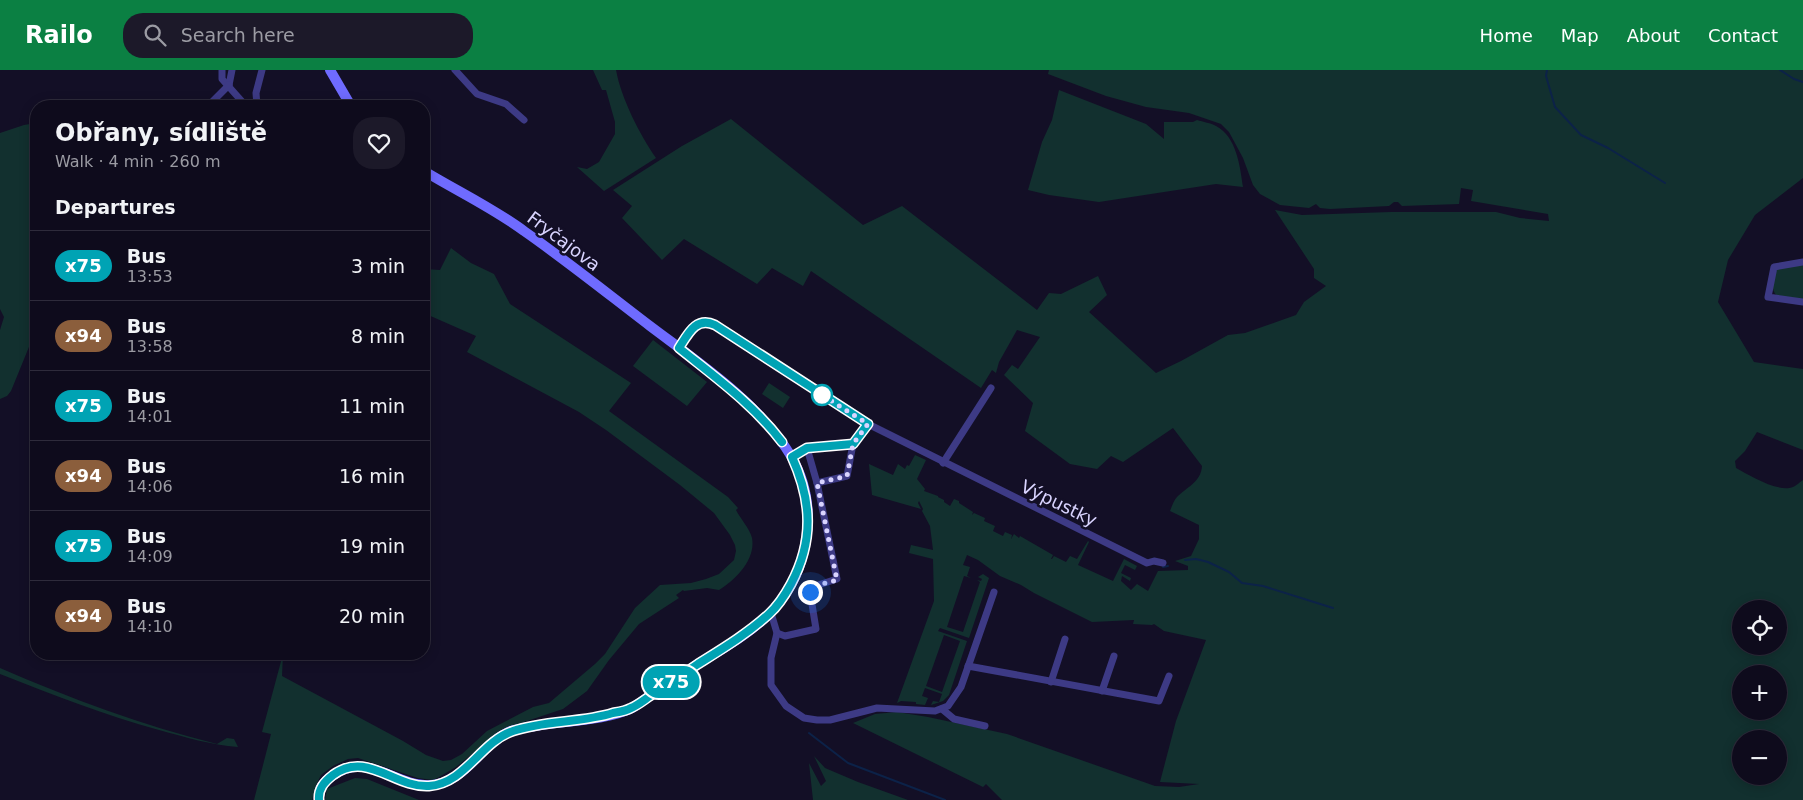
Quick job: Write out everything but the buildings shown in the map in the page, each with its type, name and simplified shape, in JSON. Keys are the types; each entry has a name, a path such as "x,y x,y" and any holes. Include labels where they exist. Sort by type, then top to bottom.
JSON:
{"main road":[{"path":"330,70 348,100"},
{"name":"Fryčajova","path":"318,800 318,793 324,782 342,768 358,766 370,768 410,784 428,786 441,784 454,778 494,741 511,731 604,716 631,709 749,631 771,613 786,593 801,565 808,533 807,505 800,474 792,457 759,415 679,348 523,229 430,175"}],"street":[{"path":"222,70 222,79 241,100"},
{"path":"214,100 229,85 232,70"},
{"path":"257,100 256,93 262,70"},
{"path":"455,70 478,94 506,104 524,120"},
{"path":"1803,262 1774,267 1768,297 1803,302"},
{"path":"679,348 695,326 707,321 868,424 853,444 847,476 817,483"},
{"path":"943,462 991,388"},
{"name":"Výpustky","path":"868,424 1147,563 1154,561 1163,563"},
{"path":"792,457 807,448 853,444"},
{"path":"777,633 785,636 816,629 810,592 815,586 837,580 817,483 807,448"},
{"path":"771,613 777,633 771,658 771,685 786,706 804,718 830,720 877,708 935,711 953,702 961,687 994,592"},
{"path":"1051,682 1065,640"},
{"path":"1102,691 1114,656"},
{"path":"968,666 1159,701 1169,676"},
{"path":"942,709 954,720 985,726"}],"green space":[{"path":"593,70 616,70 618,81 632,116 656,158 604,191 577,167 587,169 599,162 615,134 615,122 606,90 602,90"},
{"path":"1049,70 1803,70 1803,178 1755,215 1728,260 1718,302 1754,362 1803,369 1803,450 1757,432 1745,451 1735,461 1736,468 1756,479 1780,488 1794,486 1803,480 1803,800 1002,800 986,784 983,787 853,723 875,714 897,712 928,717 1007,734 1155,786 1179,787 1199,784 1160,782 1176,721 1206,640 1164,631 1154,624 1133,624 1134,620 1092,622 1000,576 978,560 967,555 963,565 970,567 967,576 971,578 964,576 947,627 963,632 980,582 977,580 981,581 982,579 978,577 983,574 989,578 969,638 940,628 938,631 967,641 949,695 943,701 931,705 933,701 939,702 942,694 925,688 922,696 928,698 925,705 916,704 916,702 901,701 897,703 934,601 933,559 909,553 911,545 933,550 930,526 919,501 921,509 872,495 869,464 893,475 898,464 905,469 907,465 909,466 915,455 926,460 917,479 925,489 924,491 938,496 950,506 954,499 959,501 959,503 973,512 972,515 974,513 985,518 984,521 995,526 993,531 1003,536 1005,532 1012,535 1011,539 1014,534 1019,538 1020,536 1053,555 1051,559 1054,556 1066,562 1070,556 1077,559 1088,541 1078,565 1113,581 1124,559 1137,566 1135,570 1125,565 1121,573 1131,578 1130,581 1122,576 1121,581 1131,590 1137,584 1148,591 1158,571 1188,570 1188,566 1175,561 1191,556 1199,539 1199,525 1170,511 1176,498 1193,484 1199,476 1202,466 1173,428 1123,462 1111,456 1097,469 1070,464 1025,431 1033,403 1004,375 1012,365 1018,369 1040,337 1017,330 999,362 996,373 992,370 981,388 811,271 803,286 772,268 757,284 684,239 662,260 622,218 632,206 613,190 682,146 731,119 863,225 902,206 1037,310 1049,293 1061,294 1098,276 1107,295 1089,312 1156,373 1228,335 1245,333 1296,315 1304,302 1326,286 1314,278 1314,269 1275,210 1302,215 1391,212 1496,212 1520,218 1549,221 1548,214 1471,201 1473,190 1461,188 1459,204 1402,206 1398,202 1394,202 1389,206 1330,209 1320,208 1316,204 1309,208 1280,205 1260,194 1253,185 1243,158 1229,132 1221,124 1189,113 1146,107 1106,96 1048,74","holes":["944,635 960,641 942,692 926,686"]},
{"path":"1059,90 1146,124 1164,139 1164,122 1193,122 1197,120 1216,126 1229,137 1233,145 1239,162 1243,187 1216,184 1099,202 1028,190 1042,142 1052,120"},
{"path":"30,124 30,344 11,391 7,396 0,399 0,330 4,317 0,309 0,133"},
{"path":"451,248 471,263 494,274 510,304 631,383 609,411 728,497 738,508 736,510 751,535 751,554 738,575 719,590 707,588 683,590 676,595 679,598 639,624 609,660 587,691 563,709 503,729 456,767 433,780 418,778 358,758 348,759 333,766 321,775 312,800 254,800 271,734 262,732 281,660 282,676 426,755 443,761 451,760 462,754 487,731 533,707 549,703 605,654 635,608 660,585 691,583 706,579 719,574 734,560 736,551 730,535 714,513 680,485 579,412 467,352 476,336 430,316 430,269 440,270"},
{"path":"1803,264 1803,299 1777,296 1773,288 1775,271 1780,268"},
{"path":"653,340 707,382 687,406 633,366"},
{"path":"769,383 790,397 783,408 762,394"},
{"path":"0,668 80,701 134,720 213,743 159,730 59,697 0,674"},
{"path":"227,738 234,739 238,747 217,744"},
{"path":"814,756 825,768 908,800 813,800 809,763 821,786 826,781"},
{"path":"355,778 367,779 419,800 325,800 327,789"}],"waterway":[{"path":"1547,70 1546,76 1555,107 1581,135 1608,148 1665,183"},
{"path":"1780,70 1794,79 1803,82"},
{"path":"1185,560 1196,559 1208,562 1229,572 1242,583 1263,586 1333,608"},
{"path":"1163,567 1168,566"},
{"path":"809,733 848,763 945,800"}],"bus line":[{"name":"x75","path":"319,800 318,793 324,782 342,768 358,766 370,768 410,784 428,786 441,784 454,778 494,741 511,731 604,716 631,709 749,631 771,613 786,593 801,565 808,533 807,505 800,474 792,457 807,448 853,444 868,424 715,325 707,321 695,326 679,348 736,394 759,415 782,442"}],"route":[{"path":"810,592 811,588 815,586 837,580 817,483 847,476 853,444 868,424 822,395"}]}
